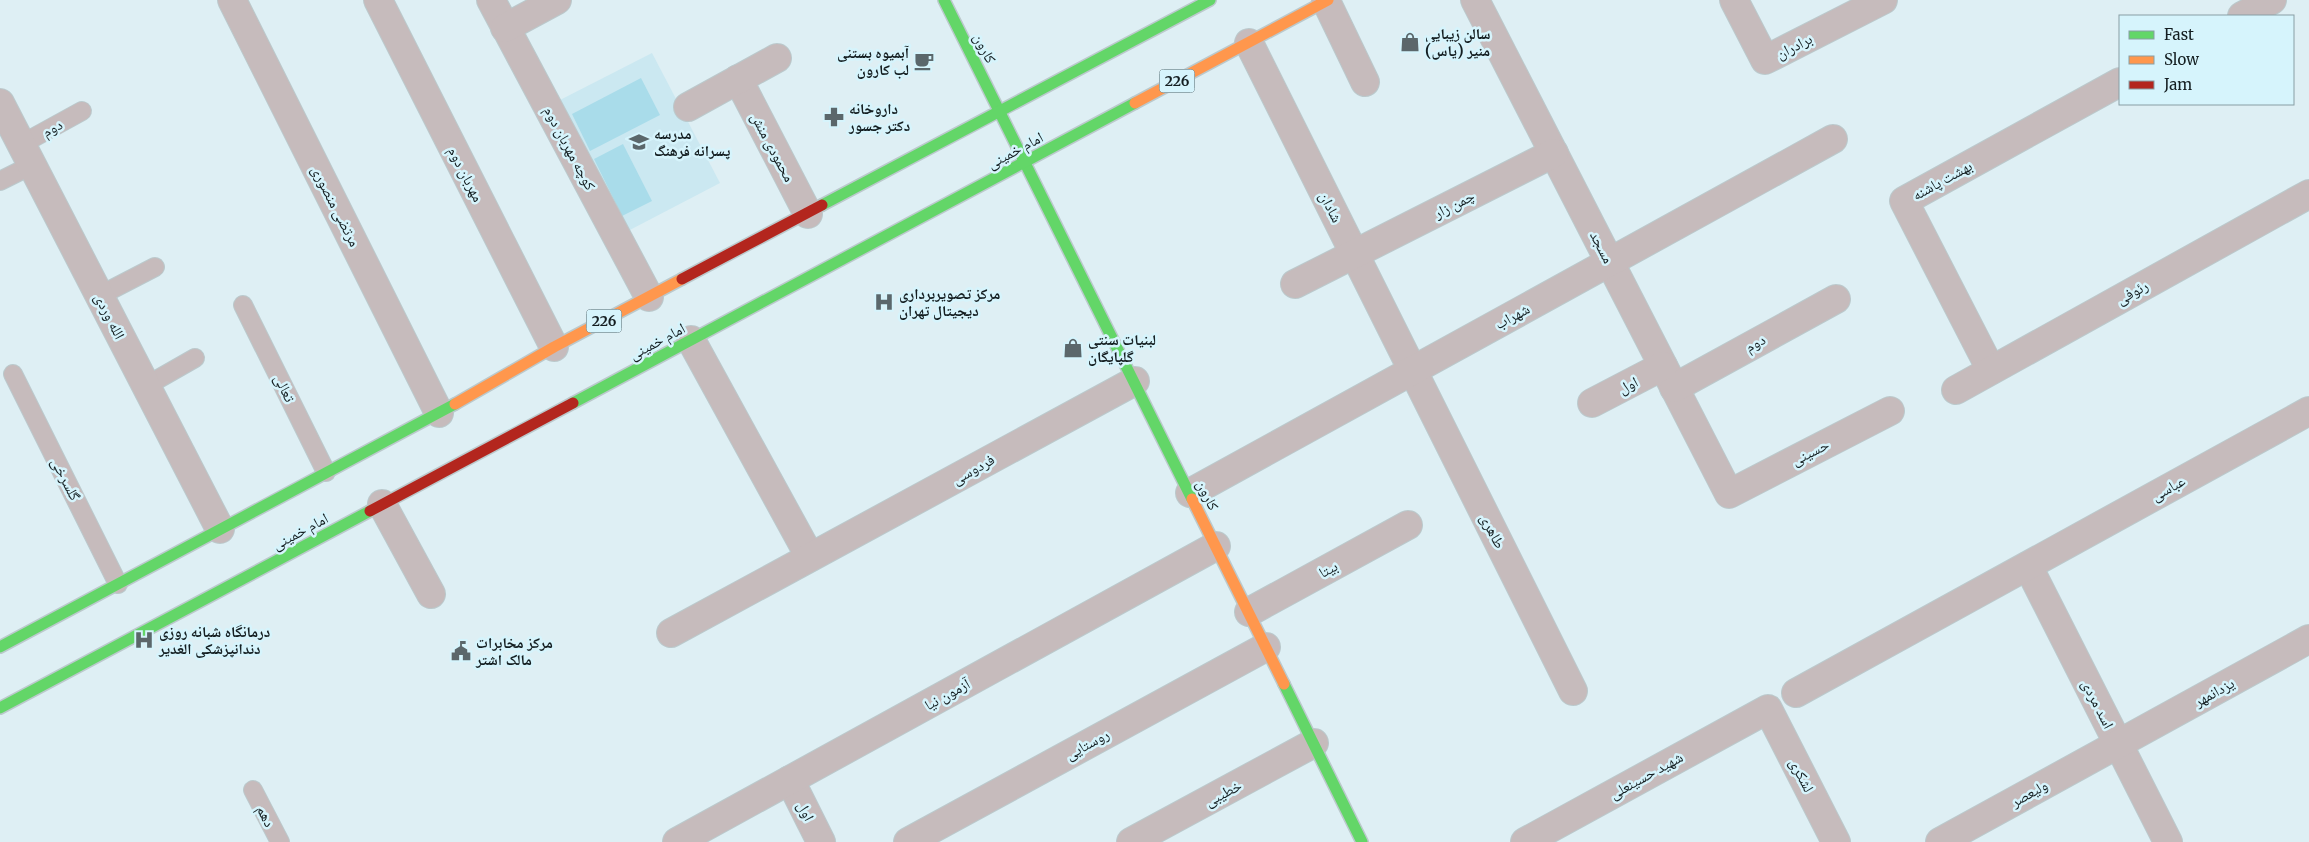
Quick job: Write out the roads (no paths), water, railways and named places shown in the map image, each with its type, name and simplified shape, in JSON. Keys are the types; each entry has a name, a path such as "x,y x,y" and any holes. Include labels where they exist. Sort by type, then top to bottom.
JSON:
{"main road":[{"name":"کارون","path":"944,0 1026,161 1362,842"},
{"name":"226","path":"0,647 439,413 554,347 1210,0"},
{"name":"امام خمینی","path":"0,708 1327,1"}],"street":[{"name":"مرتضی منصوری","path":"232,0 439,413"},
{"name":"مهربان دوم","path":"378,0 554,347"},
{"name":"کوچه مهربان دوم","path":"491,0 649,297"},
{"path":"506,28 557,0"},
{"name":"مسجد","path":"1476,0 1729,494"},
{"name":"برادران","path":"1734,0 1765,60 1882,0"},
{"path":"2244,15 2272,0"},
{"path":"1327,1 1365,82"},
{"name":"شادان","path":"1249,43 1413,371"},
{"path":"688,106 777,58"},
{"name":"محمودی منش","path":"738,80 808,214"},
{"name":"بهشت پاشنه","path":"1991,370 1904,200 2119,83"},
{"name":"الله وردی","path":"0,103 220,529"},
{"name":"شهراب","path":"1190,493 1833,139"},
{"name":"چمن زار","path":"1355,254 1554,153"},
{"name":"رئوفی","path":"1956,390 2309,194"},
{"path":"1294,284 1355,254"},
{"name":"دوم","path":"1669,377 1836,298"},
{"path":"691,340 810,557"},
{"name":"طاهری","path":"1413,371 1573,691"},
{"name":"اول","path":"1592,403 1669,377"},
{"name":"فردوسی","path":"671,633 1135,381"},
{"name":"حسینی","path":"1729,494 1890,411"},
{"name":"عباسی","path":"2028,566 2309,411"},
{"path":"382,504 431,594"},
{"name":"بیتا","path":"1249,612 1408,526"},
{"name":"آزمون نیا","path":"677,842 1216,546"},
{"path":"1796,693 2028,566"},
{"name":"اسد مردی","path":"2028,566 2168,842"},
{"name":"یزدانمهر","path":"2118,744 2309,639"},
{"name":"روستایی","path":"908,842 1266,647"},
{"name":"شهید حسینعلی","path":"1525,842 1768,709"},
{"name":"لشکری","path":"1768,709 1836,842"},
{"name":"خطیبی","path":"1131,842 1314,743"},
{"name":"ولیعصر","path":"1940,842 2118,744"},
{"name":"اول","path":"790,780 821,842"}],"lane":[{"name":"دوم","path":"27,155 82,111"},
{"path":"0,181 27,155"},
{"path":"99,296 155,267"},
{"name":"تعالی","path":"243,305 326,472"},
{"path":"146,386 195,358"},
{"name":"گلسرخی","path":"13,374 118,584"},
{"name":"دهم","path":"253,790 280,842"}],"place":[{"name":"سالن زیبایی منیر (یاس)","path":"1410,42"},
{"name":"آبمیوه بستنی لب کارون","path":"924,61"},
{"name":"داروخانه دکتر جسور","path":"834,117"},
{"name":"مدرسه پسرانه فرهنگ","path":"639,142"},
{"name":"مرکز تصویربرداری دیجیتال تهران","path":"884,302"},
{"name":"لبنیات سنتی گلپایگان","path":"1073,348"},
{"name":"درمانگاه شبانه روزی دندانپزشکی الغدیر","path":"144,640"},
{"name":"مرکز مخابرات مالک اشتر","path":"461,651"}]}
